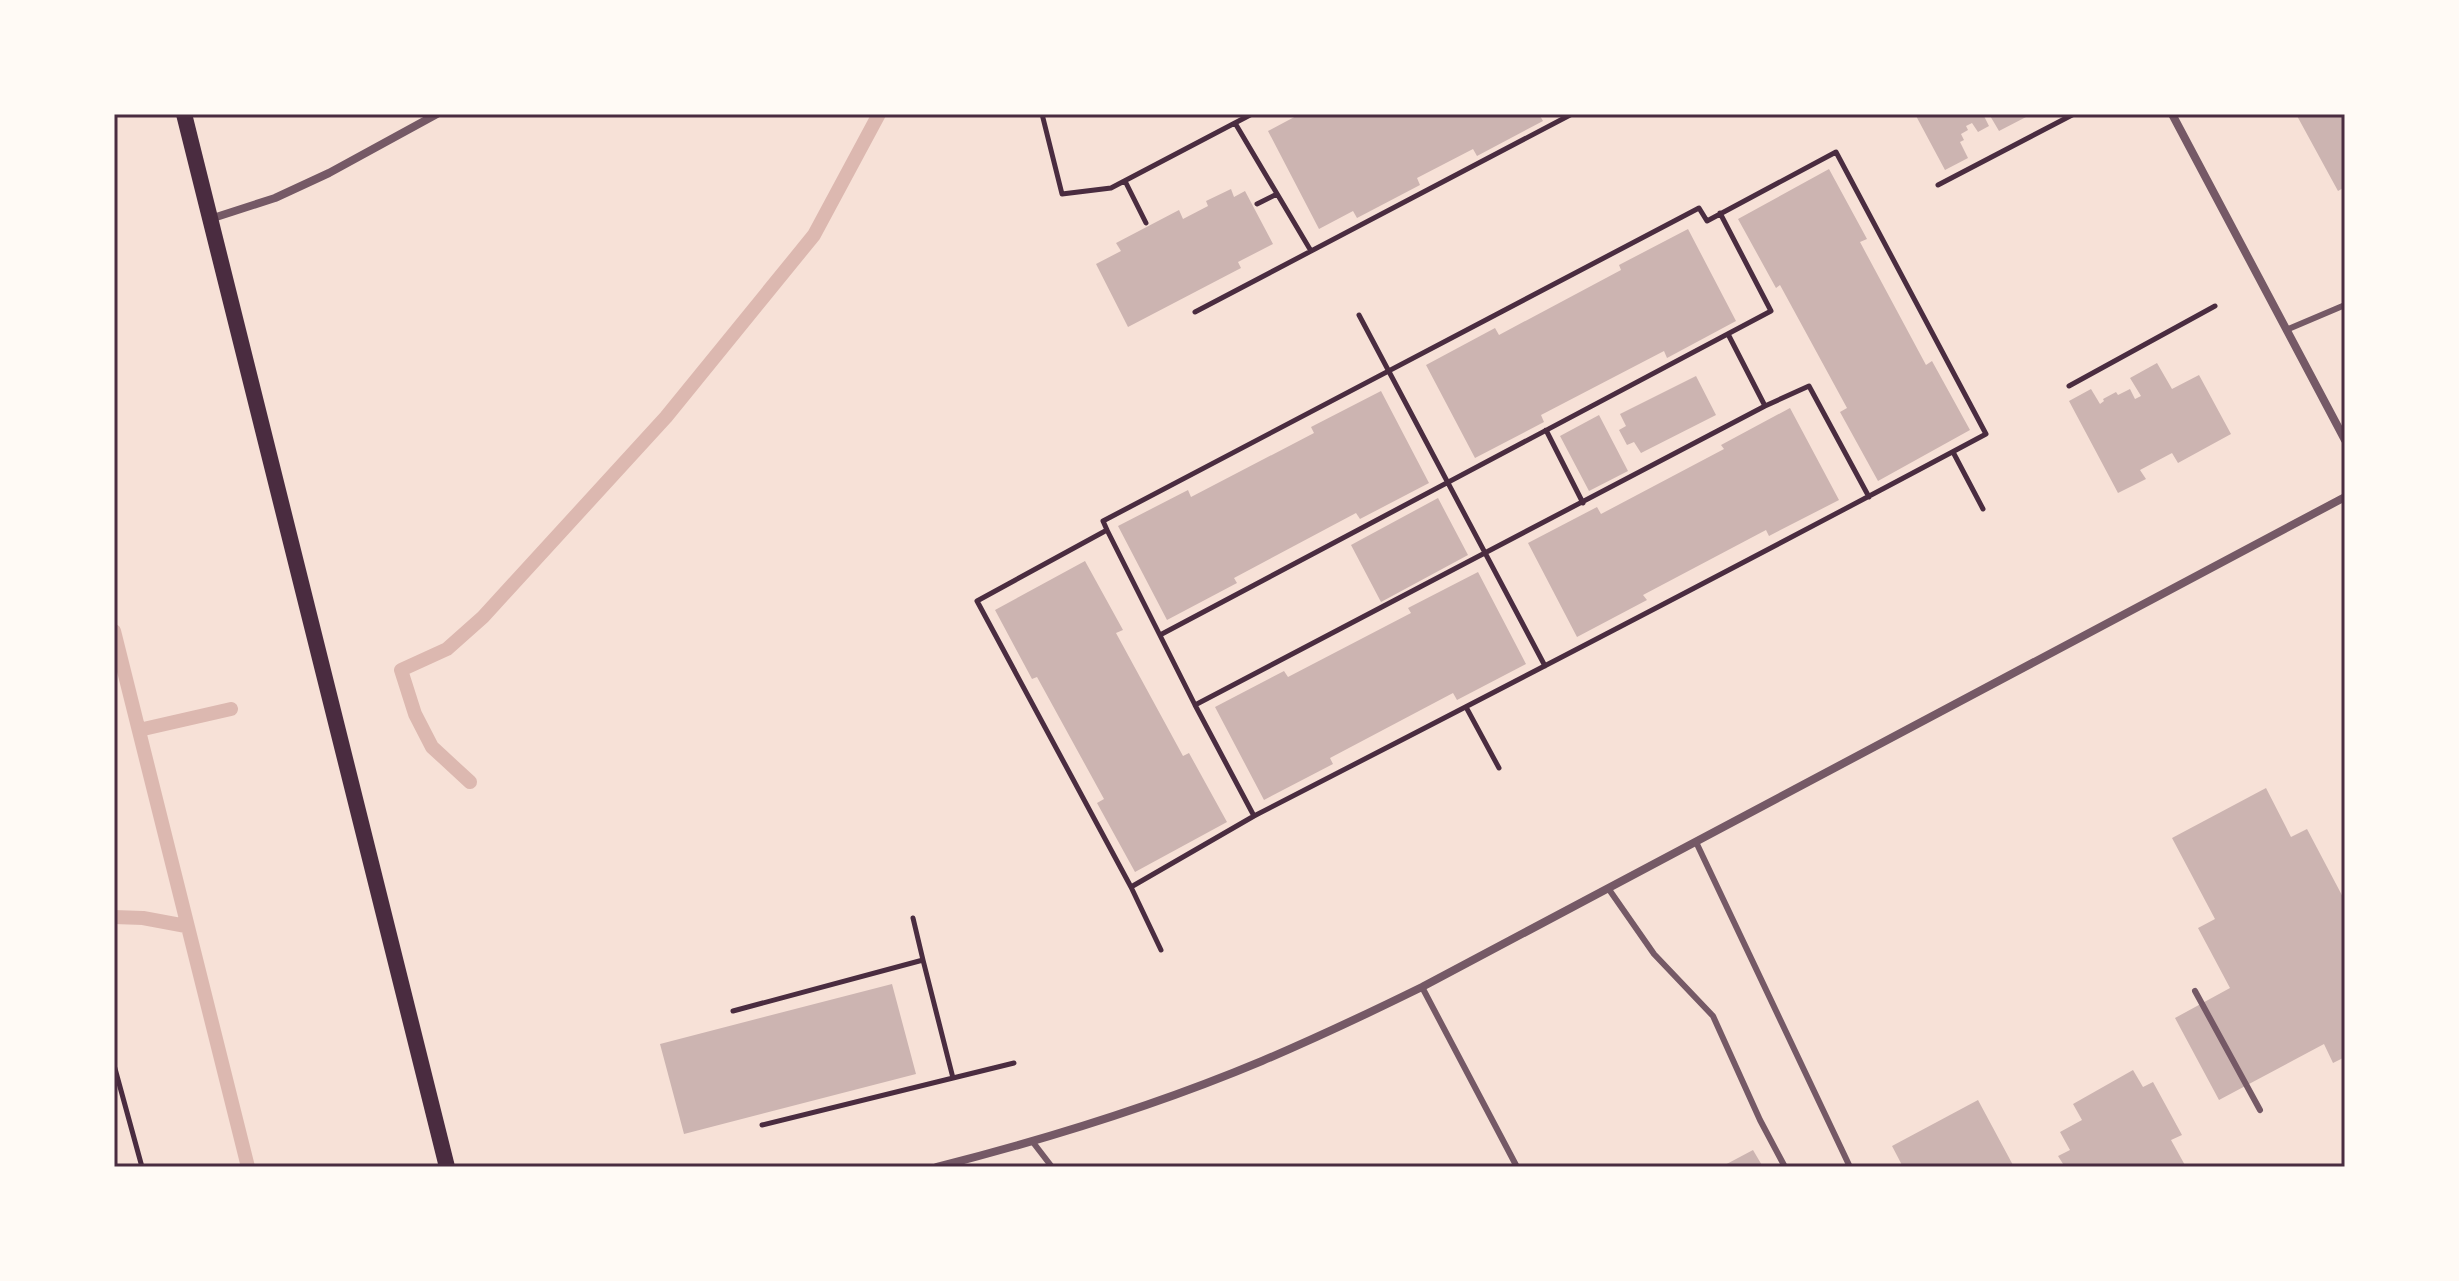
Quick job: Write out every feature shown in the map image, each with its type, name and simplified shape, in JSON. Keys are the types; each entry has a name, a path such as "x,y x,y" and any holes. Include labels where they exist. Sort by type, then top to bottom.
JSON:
{"main road":[{"path":"184,114 447,1167"}],"street":[{"path":"210,219 275,198 329,173 437,114"},
{"path":"2172,114 2345,440"},
{"path":"937,1167 1098,1121 1260,1062 1422,987 2345,497"}],"lane":[{"path":"2286,330 2345,305"},
{"path":"1696,842 1850,1167"},
{"path":"1608,888 1654,954 1713,1016 1785,1167"},
{"path":"1422,987 1517,1167"},
{"path":"2195,991 2260,1110"},
{"path":"1032,1141 1052,1167"}],"path":[{"path":"1042,114 1062,194 1111,188 1252,114"},
{"path":"1195,312 1572,114"},
{"path":"1938,185 2074,114"},
{"path":"1235,123 1311,251"},
{"path":"1131,887 1254,816 1986,434 1836,152 1707,221 1699,208 1103,521 1254,816"},
{"path":"1125,181 1146,223"},
{"path":"1257,204 1277,194"},
{"path":"1160,635 1771,311 1720,213"},
{"path":"2069,386 2215,306"},
{"path":"1359,315 1545,666"},
{"path":"1728,334 1765,406"},
{"path":"1195,705 1765,406 1809,386 1869,497"},
{"path":"1546,430 1583,503"},
{"path":"1953,452 1983,509"},
{"path":"1107,530 977,601 1131,887 1161,950"},
{"path":"1466,707 1499,768"},
{"path":"913,918 953,1078"},
{"path":"733,1011 923,960"},
{"path":"762,1125 1014,1063"},
{"path":"114,1065 142,1167"}],"building":[{"path":"1300,114 1539,114 1543,121 1477,156 1473,149 1417,178 1420,185 1357,218 1353,211 1319,229 1268,131"},
{"path":"1915,114 1983,114 1989,126 1978,132 1972,123 1966,126 1968,130 1961,134 1964,140 1960,142 1968,158 1945,170"},
{"path":"1989,114 2024,114 2026,117 1999,131"},
{"path":"2296,114 2345,114 2345,187 2338,191"},
{"path":"1829,169 1867,239 1860,242 1926,365 1932,361 1970,430 1878,481 1840,412 1847,408 1780,285 1776,288 1738,219"},
{"path":"1231,189 1234,197 1245,191 1273,244 1238,262 1241,268 1128,327 1096,264 1121,251 1116,243 1179,210 1183,219 1208,206 1206,201"},
{"path":"1688,229 1736,321 1667,358 1664,351 1541,415 1544,422 1475,458 1426,365 1495,328 1499,335 1621,270 1619,265"},
{"path":"2157,363 2172,389 2199,375 2231,434 2178,463 2172,453 2140,470 2146,479 2118,493 2069,401 2091,389 2100,404 2116,392 2118,395 2130,389 2135,399 2141,396 2130,378"},
{"path":"1696,376 1716,415 1641,453 1634,442 1627,445 1619,430 1626,426 1620,414"},
{"path":"1381,391 1429,483 1360,519 1356,513 1234,578 1237,583 1167,620 1118,526 1188,490 1191,497 1314,433 1311,427"},
{"path":"1790,408 1839,500 1769,536 1766,530 1643,595 1647,600 1577,637 1528,543 1597,507 1601,514 1724,449 1721,445"},
{"path":"1599,415 1628,471 1589,491 1560,436"},
{"path":"1438,498 1468,555 1381,602 1351,545"},
{"path":"1085,561 1123,630 1116,633 1183,756 1189,753 1227,822 1135,872 1097,803 1104,799 1037,677 1032,679 995,610"},
{"path":"1478,572 1526,664 1457,700 1453,693 1330,758 1333,764 1264,800 1215,707 1284,671 1288,677 1411,613 1408,608"},
{"path":"2266,788 2291,837 2307,829 2345,901 2345,1057 2333,1063 2324,1044 2219,1100 2175,1018 2230,988 2198,928 2215,919 2172,838"},
{"path":"892,984 916,1074 684,1134 660,1044"},
{"path":"2133,1070 2143,1087 2153,1082 2182,1135 2171,1140 2186,1167 2065,1167 2058,1156 2070,1150 2060,1132 2082,1120 2073,1104"},
{"path":"1978,1100 2014,1167 1903,1167 1892,1146"},
{"path":"1753,1150 1763,1167 1721,1167"}],"waterway":[{"path":"470,782 432,747 415,714 401,670 447,649 483,617 666,417 814,235 879,114"},
{"path":"114,631 248,1167"},
{"path":"139,730 231,709"},
{"path":"114,917 143,918 186,926"}]}
